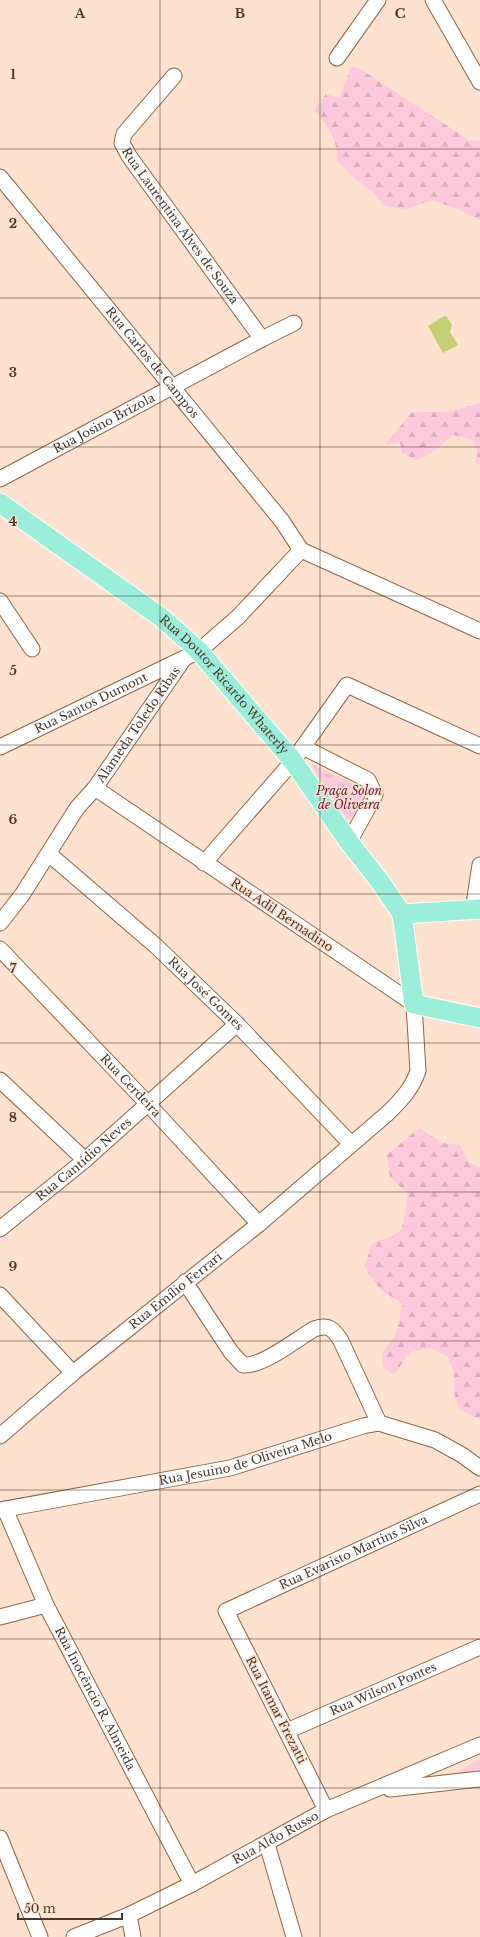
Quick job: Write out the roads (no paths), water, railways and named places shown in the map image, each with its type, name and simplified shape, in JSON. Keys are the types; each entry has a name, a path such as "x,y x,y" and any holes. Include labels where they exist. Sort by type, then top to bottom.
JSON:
{"main road":[{"name":"Rua Doutor Ricardo Whaterly","path":"0,503 162,618 191,655 298,754 349,842 381,883 402,914"},
{"path":"414,1004 402,914 477,909"},
{"name":"Rua Adil Bernadino","path":"414,1004 480,1018"}],"street":[{"path":"337,58 378,0"},
{"path":"434,0 480,82"},
{"name":"Rua Laurentina Alves de Souza","path":"174,76 124,134 122,143 141,173 262,339"},
{"name":"Rua Carlos de Campos","path":"0,177 282,521 301,550"},
{"name":"Rua Josino Brizola","path":"0,479 294,323"},
{"path":"301,550 480,631"},
{"name":"Alameda Toledo Ribas","path":"0,923 22,895 50,854 56,840 77,808 95,788 191,655 238,617 301,550"},
{"path":"0,601 32,649"},
{"name":"Rua Santos Dumont","path":"0,748 191,655"},
{"path":"204,863 298,754 347,685 480,746"},
{"path":"298,754 368,780 375,795 349,842"},
{"name":"Rua Adil Bernadino","path":"95,788 414,1004"},
{"name":"Rua José Gomes","path":"50,854 156,946 237,1024 351,1144"},
{"path":"477,909 480,865"},
{"name":"Rua Cerdeira","path":"0,949 148,1104 259,1224"},
{"name":"Rua Emílio Ferrari","path":"0,1436 73,1373 259,1224 388,1113 406,1095 414,1082 418,1071 414,1004"},
{"name":"Rua Cantídio Neves","path":"0,1230 84,1160 237,1024"},
{"path":"0,1080 84,1160"},
{"path":"185,1282 231,1352 243,1365 250,1365 261,1361 314,1329 322,1326 328,1326 334,1330 341,1340 379,1423"},
{"path":"0,1295 73,1373"},
{"name":"Rua Jesuino de Oliveira Melo","path":"3,1510 230,1468 363,1426 379,1423 435,1440 462,1455 480,1468"},
{"name":"Rua Evaristo Martins Silva","path":"226,1610 480,1494"},
{"name":"Rua Inocêncio R. Almeida","path":"3,1510 46,1605 192,1884"},
{"path":"0,1617 46,1605"},
{"name":"Rua Itamar Frezatti","path":"226,1610 326,1810"},
{"name":"Rua Wilson Pontes","path":"287,1731 480,1646"},
{"name":"Rua Aldo Russo","path":"74,1937 129,1915 192,1884 267,1844 326,1810 480,1745"},
{"path":"375,1790 480,1779"},
{"path":"0,1838 40,1937"},
{"path":"267,1844 294,1937"},
{"path":"129,1915 133,1937"}],"park label":[{"name":"Praça Solon de Oliveira","path":"349,798"}]}
